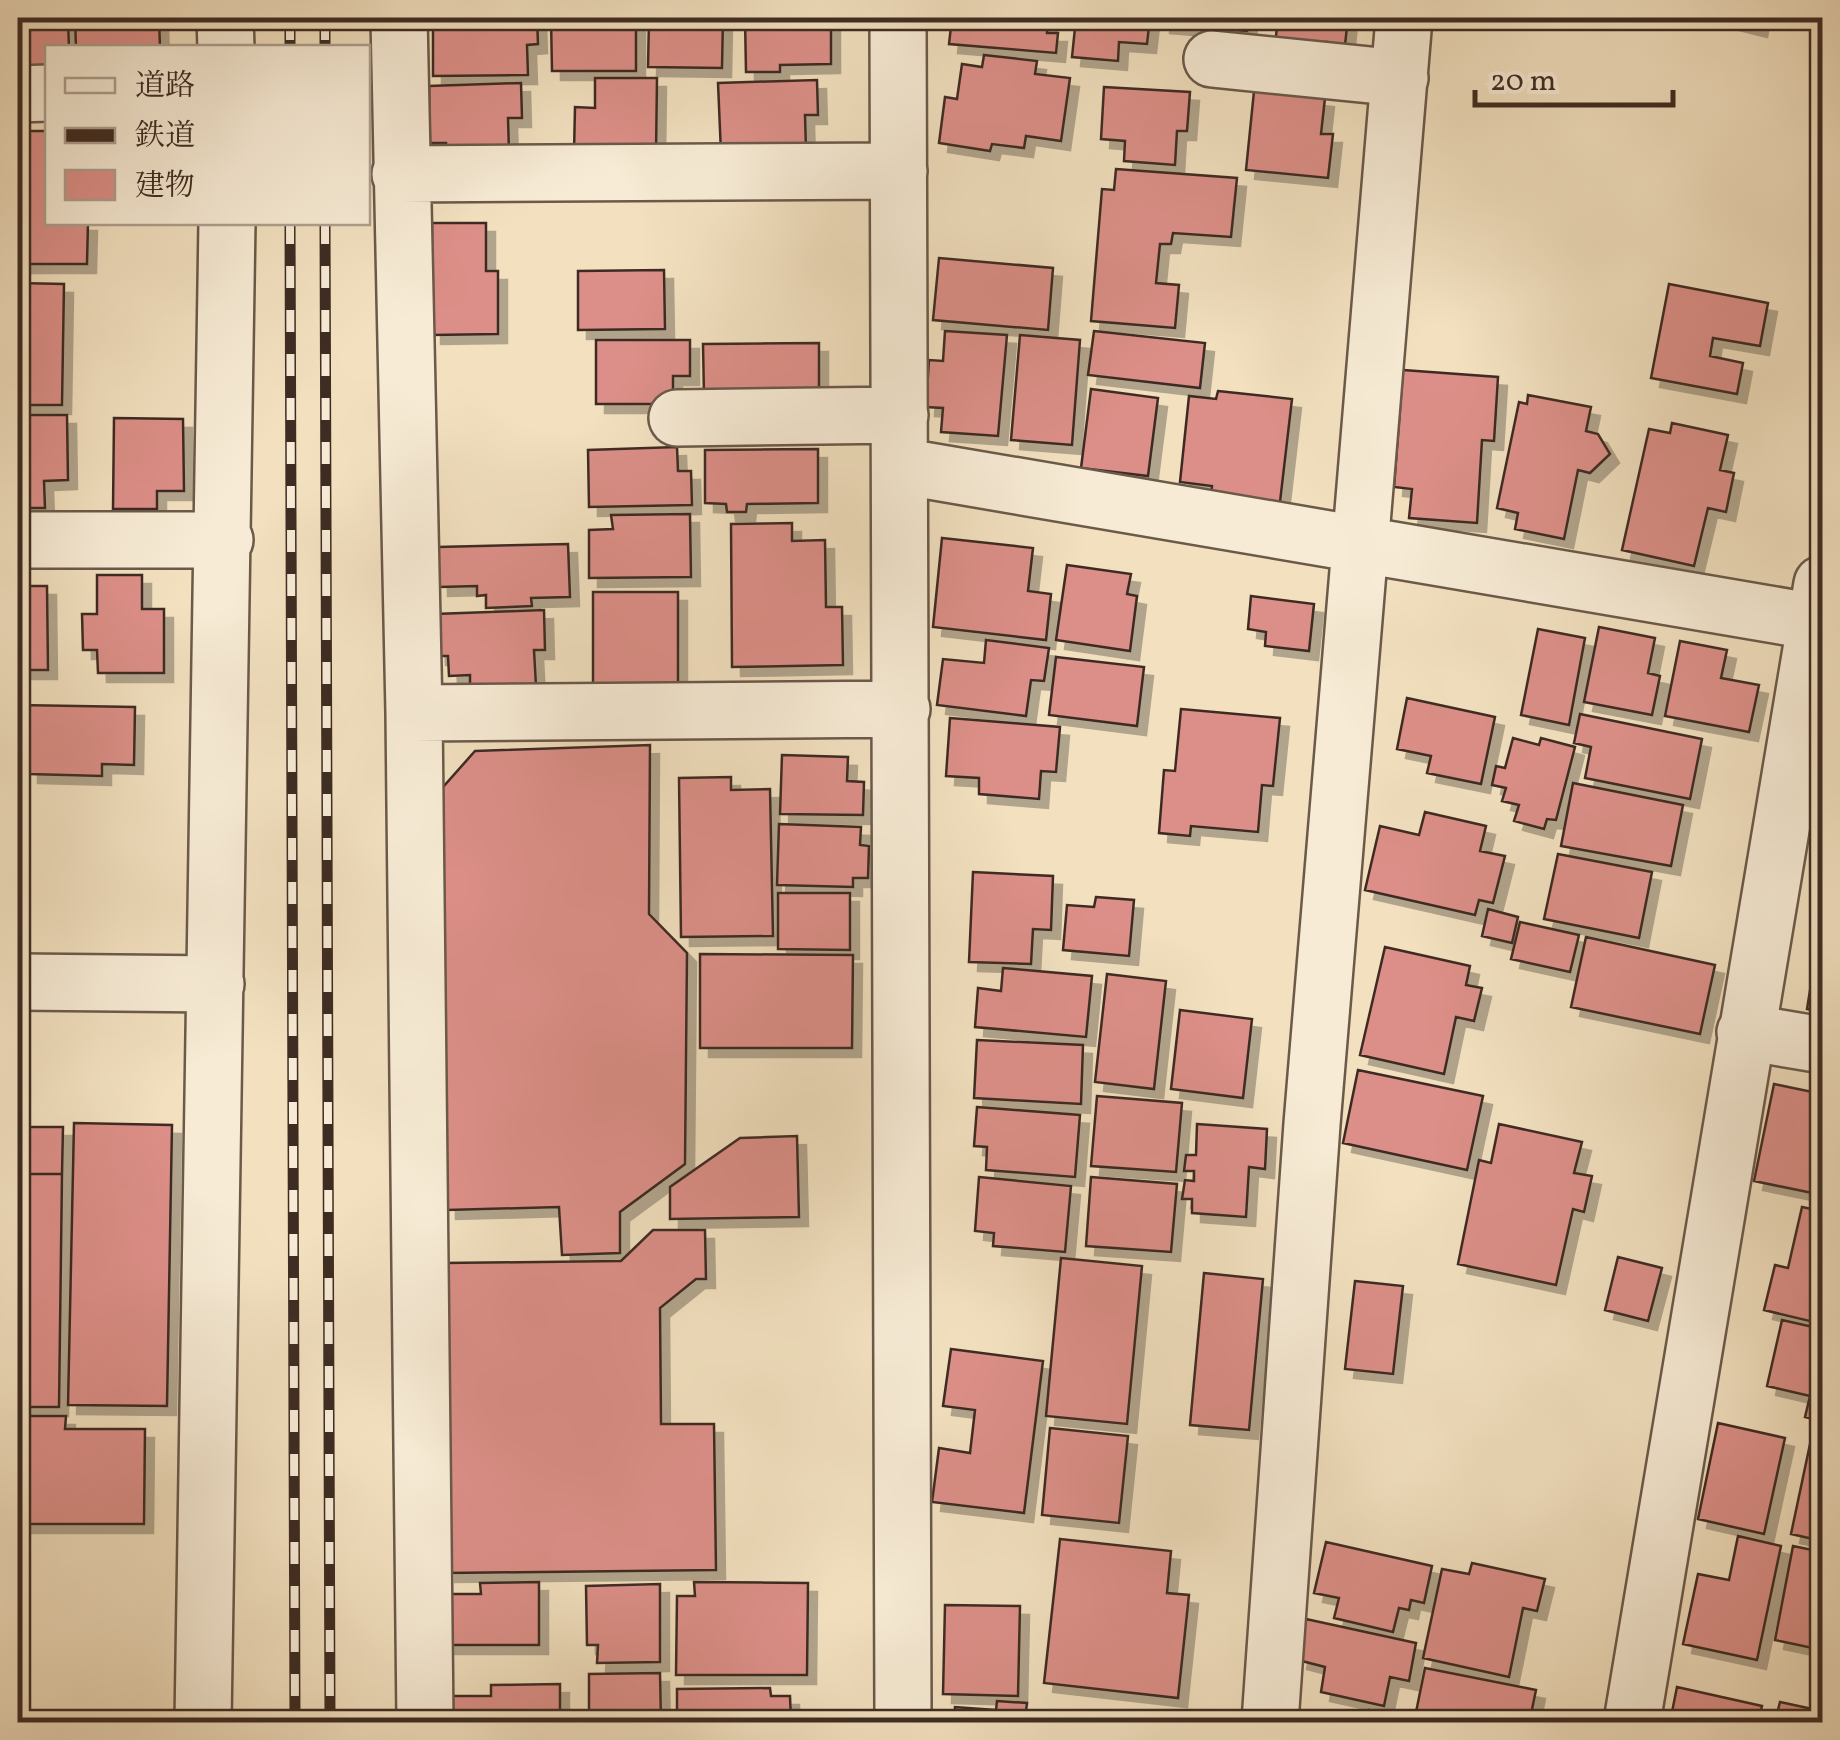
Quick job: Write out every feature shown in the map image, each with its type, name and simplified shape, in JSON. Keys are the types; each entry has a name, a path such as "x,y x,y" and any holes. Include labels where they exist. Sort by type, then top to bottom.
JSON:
{"street":[{"path":"225,18 226,45"},
{"path":"399,18 414,712 424,1722"},
{"path":"898,18 903,1722"},
{"path":"1270,1722 1314,1105 1404,18"},
{"path":"1212,59 1400,78"},
{"path":"18,94 45,94"},
{"path":"400,174 899,171"},
{"path":"204,1722 227,225"},
{"path":"678,418 900,441 1362,542 1819,603 1632,1722"},
{"path":"18,540 225,540"},
{"path":"414,712 902,709"},
{"path":"18,982 216,984"},
{"path":"1745,1032 1822,1045"}],"building":[{"path":"75,18 159,18 160,45 76,45"},
{"path":"480,18 537,18 538,44 527,45 528,75 433,76 433,25 480,25"},
{"path":"551,18 636,18 636,71 552,71"},
{"path":"649,18 723,18 722,68 648,67"},
{"path":"745,18 831,18 831,64 780,65 780,72 746,72"},
{"path":"952,18 1048,18 1047,33 1058,33 1056,53 949,44"},
{"path":"1076,18 1150,18 1147,44 1119,42 1118,61 1072,57"},
{"path":"1162,18 1248,18 1247,31 1161,24"},
{"path":"1278,18 1348,18 1345,45 1327,42 1326,50 1275,45"},
{"path":"1718,18 1760,18 1758,28"},
{"path":"68,21 69,45 45,45 45,76 18,77 18,22"},
{"path":"984,55 1037,61 1035,74 1070,78 1061,141 1026,136 1024,148 992,144 990,151 939,143 945,97 957,99 962,64 982,67"},
{"path":"595,78 657,78 656,154 574,153 575,107 595,108"},
{"path":"817,80 818,115 805,115 806,150 721,153 718,83"},
{"path":"521,83 522,118 508,118 509,152 446,154 446,143 430,143 429,86"},
{"path":"1104,87 1190,92 1187,131 1177,131 1175,165 1124,161 1125,141 1101,139"},
{"path":"1254,91 1325,98 1321,134 1333,134 1328,178 1246,170"},
{"path":"18,131 45,131 45,225 88,225 87,264 18,264"},
{"path":"1116,169 1237,178 1231,237 1173,233 1171,244 1160,244 1156,283 1179,285 1175,328 1091,321 1102,189 1114,190"},
{"path":"432,223 486,223 486,271 498,271 498,334 432,335"},
{"path":"939,258 1053,268 1048,330 933,320"},
{"path":"664,270 665,329 578,330 578,271"},
{"path":"18,283 64,284 62,405 18,405"},
{"path":"1669,284 1768,303 1760,346 1713,338 1710,356 1743,363 1737,394 1651,378"},
{"path":"945,331 1007,335 998,436 941,432 943,408 926,407 929,360 943,361"},
{"path":"1094,331 1205,343 1200,388 1088,375"},
{"path":"1020,335 1080,340 1072,445 1011,440"},
{"path":"596,340 690,340 690,376 673,376 673,404 596,404"},
{"path":"819,343 819,394 704,396 703,344"},
{"path":"1403,370 1498,377 1494,441 1482,440 1477,523 1409,518 1412,489 1394,487"},
{"path":"1091,389 1158,398 1148,476 1081,468"},
{"path":"1218,391 1292,399 1280,502 1211,495 1212,486 1180,482 1189,396 1216,399"},
{"path":"1528,395 1591,407 1586,431 1598,434 1610,454 1590,473 1578,470 1564,539 1515,529 1518,513 1497,508 1519,402 1527,404"},
{"path":"18,415 67,415 68,480 44,481 45,508 18,508"},
{"path":"114,418 183,419 184,491 157,491 157,509 113,509"},
{"path":"1672,423 1728,435 1720,470 1734,473 1726,512 1708,508 1694,566 1622,550 1649,429 1670,433"},
{"path":"677,447 678,471 691,471 692,505 589,507 588,450"},
{"path":"818,449 818,503 747,504 746,512 727,512 726,504 705,503 705,450"},
{"path":"690,514 691,577 589,578 589,530 613,529 611,515"},
{"path":"792,523 792,541 825,540 826,607 842,607 843,665 732,667 731,524"},
{"path":"942,538 1033,548 1028,591 1051,594 1046,640 933,627"},
{"path":"568,544 570,597 531,598 532,606 486,608 486,595 477,596 477,586 439,587 438,547"},
{"path":"1067,565 1131,574 1127,594 1137,596 1130,651 1056,640"},
{"path":"97,575 142,575 142,609 164,609 164,673 98,673 97,650 83,650 82,614 97,614"},
{"path":"18,586 47,586 48,670 18,670"},
{"path":"593,592 678,592 678,684 593,683"},
{"path":"1251,596 1314,604 1309,651 1265,646 1266,632 1248,629"},
{"path":"544,610 545,650 534,650 536,686 470,688 470,675 449,676 448,656 437,656 435,614"},
{"path":"1599,627 1655,638 1648,673 1660,676 1652,715 1584,702"},
{"path":"1538,629 1585,638 1569,725 1521,715"},
{"path":"986,640 1049,648 1044,681 1031,680 1026,716 937,705 943,659 984,663"},
{"path":"1680,641 1727,650 1721,678 1759,685 1749,732 1665,716"},
{"path":"1056,657 1144,667 1137,726 1049,715"},
{"path":"1407,698 1495,717 1481,784 1427,773 1431,756 1397,749"},
{"path":"18,705 135,707 134,765 102,764 102,776 29,774 29,740 18,740"},
{"path":"1181,709 1280,718 1273,786 1262,785 1258,832 1191,826 1190,836 1159,833 1164,770 1175,771"},
{"path":"1580,714 1702,739 1690,799 1585,778 1591,747 1574,743"},
{"path":"950,718 1060,727 1056,772 1041,771 1039,799 979,794 979,778 946,776"},
{"path":"1513,738 1539,745 1541,738 1575,747 1556,820 1547,819 1544,829 1514,821 1519,805 1502,801 1506,788 1492,785 1496,766 1505,768"},
{"path":"650,745 649,914 687,953 685,1164 620,1212 620,1253 562,1255 559,1207 447,1210 436,795 475,751"},
{"path":"782,755 848,757 847,781 864,782 863,815 780,814"},
{"path":"731,777 731,790 770,789 773,936 681,937 679,778"},
{"path":"1573,783 1683,805 1671,866 1561,846"},
{"path":"1425,812 1486,826 1480,851 1505,856 1493,903 1479,900 1475,915 1365,890 1380,826 1419,835"},
{"path":"779,824 861,827 860,845 869,846 868,878 853,878 853,887 777,885"},
{"path":"1558,854 1652,872 1639,938 1544,919"},
{"path":"973,872 1053,876 1051,930 1033,929 1031,964 969,962"},
{"path":"778,893 850,893 850,950 778,949"},
{"path":"1096,897 1134,900 1129,956 1063,950 1067,905 1094,907"},
{"path":"1488,909 1518,917 1512,943 1482,936"},
{"path":"1822,916 1822,1012 1807,1009"},
{"path":"1520,922 1579,935 1570,972 1511,959"},
{"path":"1586,937 1715,965 1700,1034 1571,1007"},
{"path":"1385,947 1470,966 1466,985 1482,988 1474,1021 1456,1017 1444,1074 1360,1055"},
{"path":"700,954 853,955 852,1048 700,1048"},
{"path":"1003,968 1092,976 1086,1037 975,1027 978,988 1001,991"},
{"path":"1107,974 1166,981 1154,1089 1095,1082"},
{"path":"1180,1010 1252,1019 1243,1098 1171,1089"},
{"path":"977,1040 1083,1045 1081,1104 974,1098"},
{"path":"1358,1070 1483,1096 1467,1170 1343,1143"},
{"path":"1774,1084 1822,1094 1822,1195 1754,1181"},
{"path":"1097,1096 1182,1103 1176,1172 1091,1166"},
{"path":"977,1107 1080,1115 1075,1177 986,1170 987,1147 974,1146"},
{"path":"74,1123 172,1125 167,1406 68,1405"},
{"path":"1197,1124 1267,1129 1265,1169 1249,1167 1246,1217 1192,1213 1192,1199 1182,1199 1185,1180 1194,1181 1194,1171 1184,1171 1186,1155 1196,1155"},
{"path":"1499,1124 1582,1142 1574,1173 1592,1176 1584,1212 1573,1209 1556,1285 1458,1264 1479,1160 1491,1163"},
{"path":"18,1127 63,1127 62,1174 18,1174"},
{"path":"797,1136 799,1217 670,1219 670,1187 740,1138"},
{"path":"18,1174 62,1174 59,1407 18,1407"},
{"path":"979,1177 1071,1186 1065,1252 993,1246 994,1233 975,1231"},
{"path":"1091,1177 1177,1184 1171,1252 1086,1246"},
{"path":"1802,1207 1822,1211 1822,1324 1764,1310 1775,1265 1788,1268"},
{"path":"653,1230 705,1230 706,1279 696,1279 660,1308 661,1424 714,1424 716,1570 446,1573 443,1263 621,1261"},
{"path":"1618,1257 1662,1268 1648,1321 1605,1310"},
{"path":"1061,1258 1142,1266 1127,1424 1046,1416"},
{"path":"1204,1273 1263,1279 1249,1430 1190,1425"},
{"path":"1355,1281 1403,1286 1393,1374 1345,1369"},
{"path":"1782,1320 1822,1329 1822,1421 1805,1417 1810,1396 1767,1386"},
{"path":"951,1349 1043,1361 1024,1513 932,1502 939,1448 970,1453 975,1410 943,1406"},
{"path":"27,1416 66,1416 65,1429 145,1429 144,1524 18,1524 18,1429 27,1429"},
{"path":"1718,1423 1785,1438 1764,1534 1698,1519"},
{"path":"1050,1428 1128,1436 1119,1523 1042,1515"},
{"path":"1813,1430 1822,1432 1822,1541 1791,1534"},
{"path":"1738,1536 1781,1546 1757,1660 1683,1644 1698,1574 1729,1580"},
{"path":"1060,1539 1171,1551 1167,1593 1189,1595 1178,1698 1044,1683"},
{"path":"1326,1542 1432,1566 1424,1603 1411,1600 1409,1610 1399,1608 1393,1632 1334,1618 1339,1598 1314,1593"},
{"path":"1793,1546 1822,1552 1822,1650 1775,1640"},
{"path":"1472,1563 1545,1579 1537,1611 1523,1608 1509,1677 1423,1658 1442,1569 1469,1574"},
{"path":"539,1582 539,1645 445,1645 444,1594 481,1594 480,1583"},
{"path":"694,1582 808,1583 807,1675 676,1675 677,1596 695,1596"},
{"path":"660,1584 660,1662 597,1663 598,1645 587,1645 586,1586"},
{"path":"945,1605 1020,1606 1018,1696 943,1694"},
{"path":"1306,1619 1416,1643 1409,1681 1390,1677 1384,1706 1321,1692 1325,1667 1298,1660"},
{"path":"1425,1668 1536,1690 1530,1719 1511,1716 1510,1722 1414,1722"},
{"path":"660,1673 661,1722 589,1722 589,1674"},
{"path":"560,1684 560,1722 452,1722 451,1696 491,1696 491,1685"},
{"path":"1677,1687 1762,1706 1758,1722 1670,1722"},
{"path":"770,1688 771,1696 790,1696 791,1722 677,1722 677,1689"},
{"path":"997,1701 1027,1703 1026,1711 1036,1712 1035,1722 954,1722 955,1707 996,1710"},
{"path":"1780,1702 1822,1711 1822,1722 1775,1722"},
{"path":"1369,1710 1396,1716 1395,1722 1336,1722 1338,1714 1367,1719"}],"railway":[{"path":"290,18 290,45"},
{"path":"325,18 325,45"},
{"path":"290,225 295,1722"},
{"path":"325,225 330,1722"}]}
